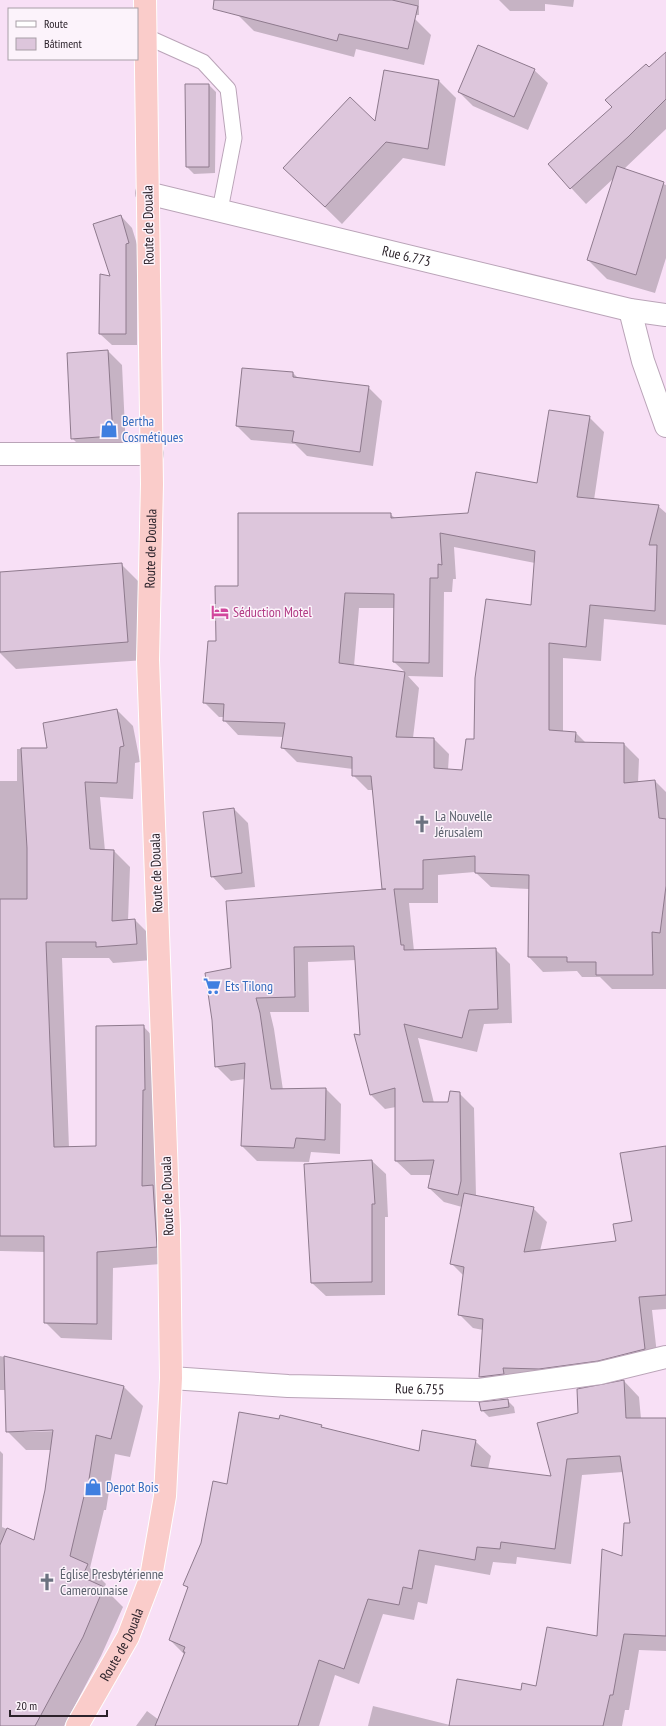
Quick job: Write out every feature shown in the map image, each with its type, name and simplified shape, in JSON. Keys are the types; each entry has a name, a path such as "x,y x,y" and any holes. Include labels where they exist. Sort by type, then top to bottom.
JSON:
{"highway":[{"name":"Route de Douala","path":"77,1726 128,1636 151,1577 165,1496 171,1378 169,1232 148,660 152,454 145,0"}],"street":[{"name":"Rue 6.773","path":"147,193 630,310 666,315"},
{"path":"630,310 644,361 666,426"},
{"path":"0,454 152,454"},
{"name":"Rue 6.755","path":"171,1378 288,1386 479,1390 600,1373 666,1357"}],"lane":[{"path":"145,36 204,62 228,89 234,138 220,210"}],"building":[{"path":"214,0 392,0 418,6 408,49 339,34 337,41 213,9"},
{"path":"478,45 535,69 514,117 458,92"},
{"path":"666,52 666,99 628,137 570,189 548,164 612,107 605,100 646,64 649,67"},
{"path":"384,70 439,80 428,149 386,142 325,207 283,168 350,97 375,121"},
{"path":"185,84 209,84 209,167 186,167"},
{"path":"617,166 664,182 636,275 587,260"},
{"path":"121,215 129,243 126,244 126,334 99,334 100,274 110,276 93,224"},
{"path":"108,350 113,436 71,439 67,353"},
{"path":"242,368 293,372 293,377 369,386 360,452 292,442 294,431 236,426"},
{"path":"549,410 590,416 577,497 659,505 649,545 657,545 655,611 590,605 586,647 549,643 549,730 576,732 575,742 624,743 624,783 655,780 659,818 666,819 666,886 660,933 652,932 653,975 596,975 596,962 567,962 567,957 528,957 529,875 475,873 475,856 423,860 423,889 394,889 401,945 404,945 404,950 496,948 498,1009 469,1010 462,1038 404,1024 423,1102 448,1102 450,1091 460,1092 461,1181 458,1195 428,1188 434,1160 395,1161 395,1088 370,1095 354,1034 360,1035 354,946 294,947 295,997 256,998 260,1013 271,1089 326,1088 325,1140 296,1138 294,1148 241,1146 245,1063 215,1067 212,1020 205,973 231,968 226,901 386,889 382,889 371,776 352,776 352,757 281,748 285,723 223,721 224,704 203,703 208,641 216,641 215,586 238,586 238,513 391,513 391,518 468,513 476,472 537,483","holes":["440,533 535,551 531,605 486,599 475,678 474,739 466,739 462,770 434,768 434,738 396,737 405,672 339,663 345,593 394,594 393,662 429,663 430,578 438,578 438,564 442,565"]},
{"path":"122,563 128,642 0,652 0,572"},
{"path":"117,709 124,746 120,747 117,783 85,782 90,849 114,850 112,921 135,919 137,944 96,947 96,942 46,942 54,1147 96,1146 96,1026 144,1025 145,1090 143,1090 142,1186 153,1185 157,1247 97,1252 97,1324 44,1323 44,1236 0,1236 0,899 27,899 27,848 21,748 47,748 43,723"},
{"path":"234,808 242,873 211,877 203,812"},
{"path":"666,1146 666,1295 639,1297 645,1349 598,1361 539,1369 503,1368 504,1374 479,1377 483,1319 458,1315 464,1267 450,1264 464,1193 534,1207 524,1252 616,1241 613,1224 632,1221 620,1153"},
{"path":"372,1160 375,1204 372,1204 372,1282 311,1283 304,1164"},
{"path":"4,1356 124,1386 111,1439 96,1435 87,1492 85,1492 70,1556 88,1564 82,1577 104,1587 83,1637 35,1726 0,1726 0,1545 7,1528 34,1540 45,1490 53,1430 6,1432"},
{"path":"624,1380 626,1418 666,1418 666,1636 624,1634 613,1695 610,1695 603,1726 449,1726 457,1679 521,1690 522,1683 536,1686 547,1627 597,1636 602,1549 622,1556 624,1523 630,1523 620,1456 567,1459 555,1549 501,1542 500,1549 477,1547 475,1560 419,1550 412,1589 403,1587 399,1605 368,1599 344,1669 319,1660 298,1726 155,1726 185,1652 183,1652 185,1647 169,1640 188,1587 183,1585 201,1543 213,1481 227,1484 239,1412 279,1419 280,1415 322,1425 321,1427 419,1451 422,1430 476,1440 471,1466 551,1476 537,1423 578,1413 577,1389"},
{"path":"508,1399 509,1407 481,1411 479,1402"}],"place":[{"name":"Bertha Cosmétiques","path":"109,429"},
{"name":"Séduction Motel","path":"220,612"},
{"name":"La Nouvelle Jérusalem","path":"422,824"},
{"name":"Ets Tilong","path":"212,986"},
{"name":"Depot Bois","path":"93,1487"},
{"name":"Église Presbytérienne Camerounaise","path":"47,1582"}]}
